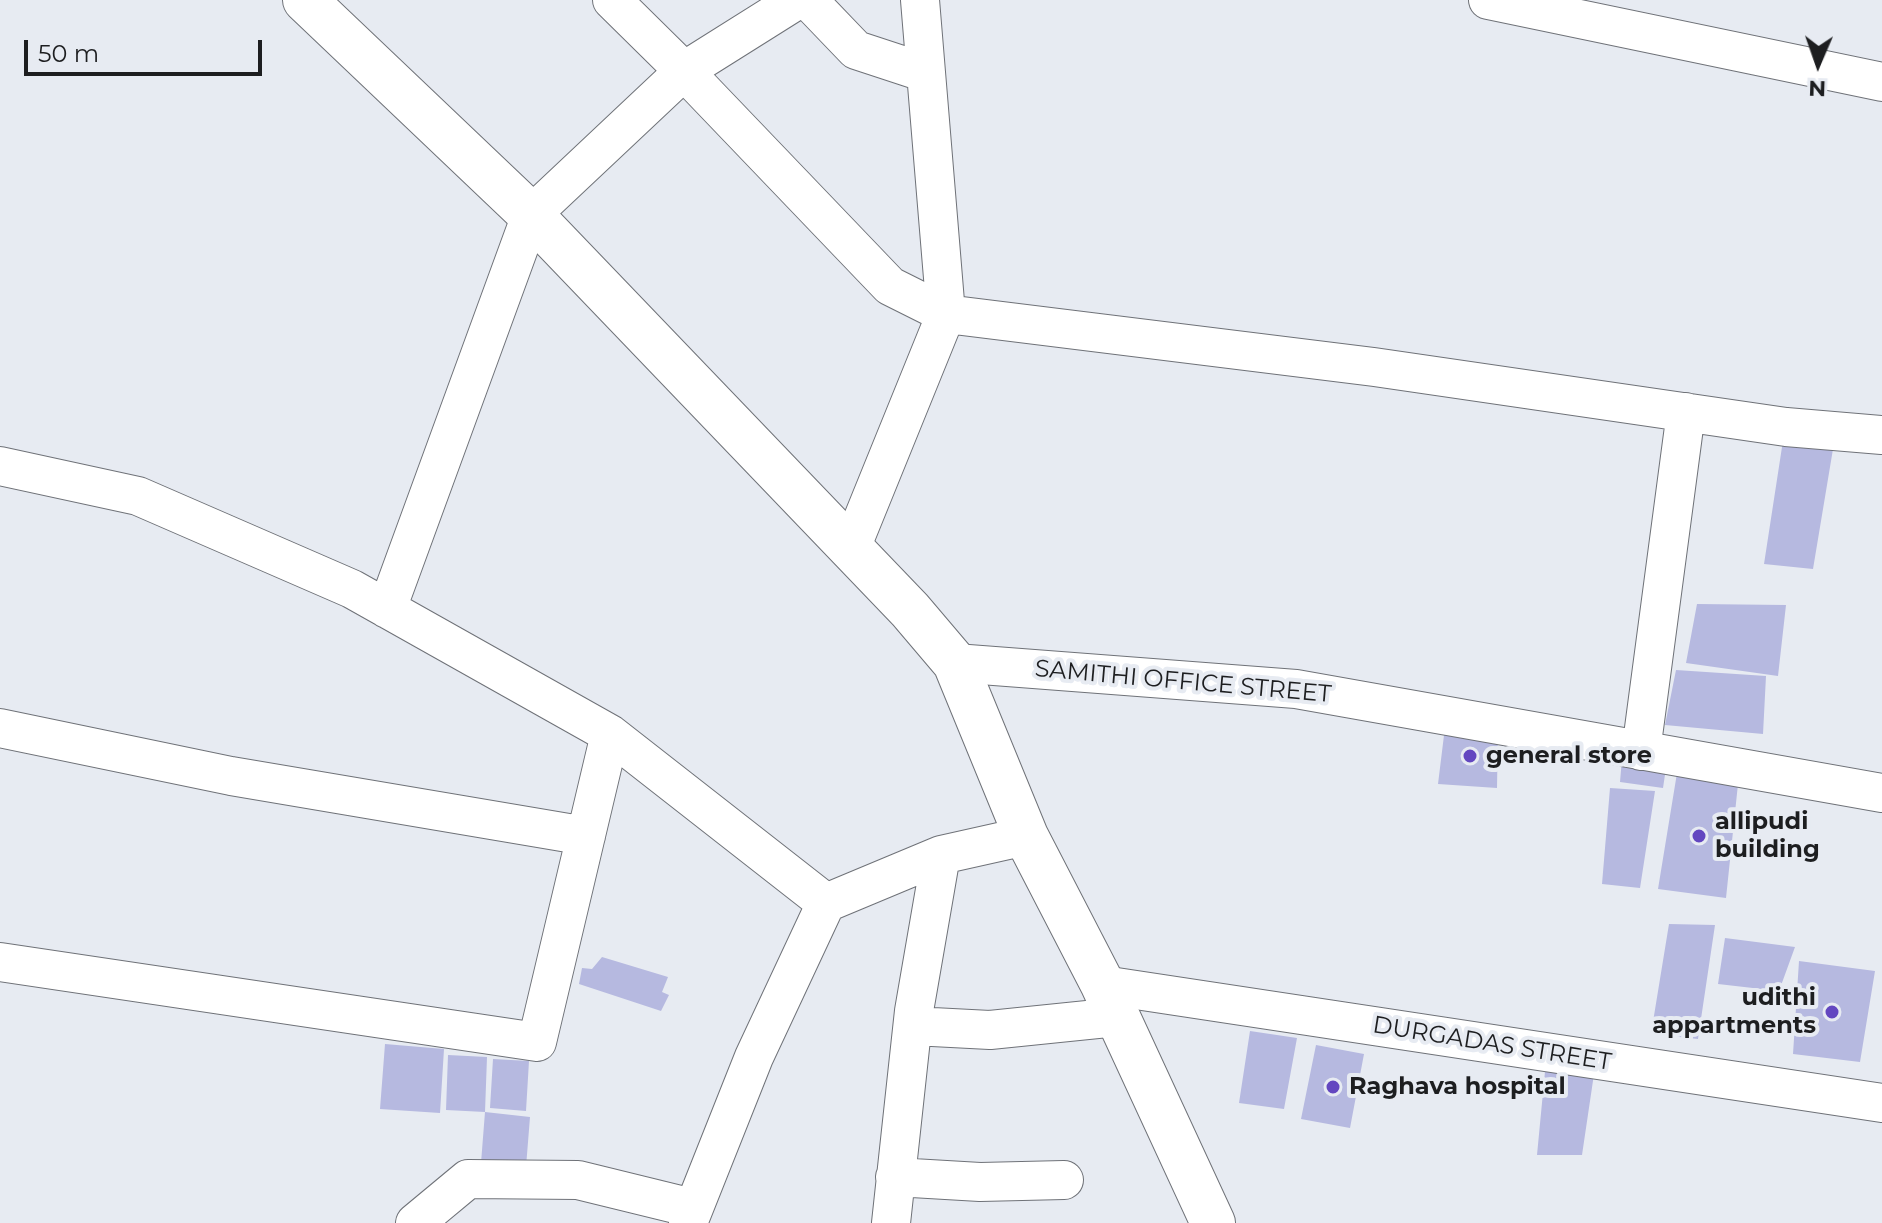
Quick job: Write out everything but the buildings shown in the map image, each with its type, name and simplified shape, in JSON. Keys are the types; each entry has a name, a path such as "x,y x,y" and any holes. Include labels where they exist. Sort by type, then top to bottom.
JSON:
{"main road":[{"path":"305,0 531,215 910,610 955,663 1026,836 1110,1001 1213,1223"}],"street":[{"path":"612,0 890,286 946,314 1374,367 1786,427 1882,435"},
{"path":"387,609 531,215 684,71 797,0"},
{"path":"808,0 856,50 926,73"},
{"path":"851,548 946,314 920,0"},
{"path":"1488,0 1615,13 1882,82"},
{"path":"1641,751 1686,412"},
{"path":"0,466 138,496 352,589 610,734 826,903"},
{"name":"SAMITHI OFFICE STREET","path":"955,663 1296,689 1882,793"},
{"path":"0,728 231,776 586,836"},
{"path":"0,962 537,1042 610,734"},
{"path":"415,1223 445,1210 468,1179 578,1180 690,1216 754,1057 826,903 941,855 1026,836"},
{"path":"891,1223 913,1026 941,855"},
{"name":"DURGADAS STREET","path":"913,1026 990,1030 1110,1001 1882,1103"},
{"path":"895,1177 980,1182 1064,1180"}],"place":[{"name":"general store","path":"1470,756"},
{"name":"allipudi building","path":"1699,836"},
{"name":"udithi appartments","path":"1832,1012"},
{"name":"Raghava hospital","path":"1333,1087"}]}
